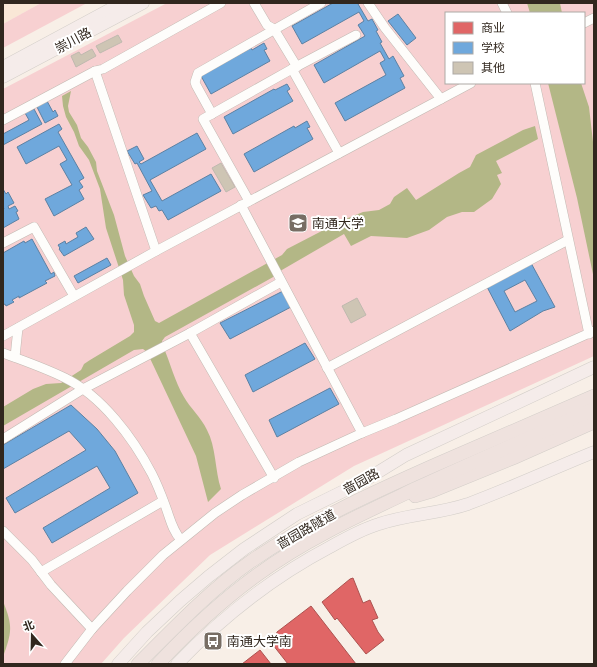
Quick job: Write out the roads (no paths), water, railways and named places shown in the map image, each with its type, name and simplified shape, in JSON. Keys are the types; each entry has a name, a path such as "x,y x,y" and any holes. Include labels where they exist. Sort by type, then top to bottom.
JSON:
{"highway":[{"path":"352,503 415,468 594,386"},
{"path":"503,442 594,396"},
{"path":"503,442 594,409"},
{"path":"372,509 432,491 513,458 594,422"},
{"name":"啬园路隧道","path":"138,664 210,593 250,562 284,540 352,503 503,442"},
{"name":"啬园路隧道","path":"158,664 185,635 224,601 257,575 293,551 330,530 503,442"}],"main road":[{"name":"崇川路","path":"3,67 122,3"},
{"name":"崇川路","path":"3,76 143,3"},
{"name":"啬园路","path":"118,664 163,616 208,577 244,549 297,514 362,482 406,455 594,367"},
{"path":"177,664 194,646 233,612 277,578 316,554 351,536 378,524 401,517 431,513 467,504 594,452"}],"street":[{"path":"3,120 95,71 103,69 221,3"},
{"path":"254,3 267,25 274,29 339,153"},
{"path":"212,114 196,85 195,82 198,73 321,3"},
{"path":"368,3 385,28 442,99"},
{"path":"502,3 506,12"},
{"path":"585,22 594,18"},
{"path":"356,35 203,119 245,203 279,278 362,432"},
{"path":"95,71 156,251"},
{"path":"3,336 117,272 469,84"},
{"path":"65,664 92,629 160,558 215,513 260,484 274,478 299,462 362,432 396,419 592,333 568,240 535,84"},
{"path":"3,243 34,226 74,296"},
{"path":"327,368 568,240"},
{"path":"3,439 81,387 190,333 279,278"},
{"path":"15,357 18,328"},
{"path":"190,333 274,478"},
{"path":"3,353 66,378 81,387 110,412 135,444 152,474 174,533 181,540"},
{"path":"41,572 163,501"},
{"path":"3,531 32,560 51,585 92,629"}],"place":[{"name":"南通大学","path":"298,223"},
{"name":"南通大学南","path":"213,641"}]}
